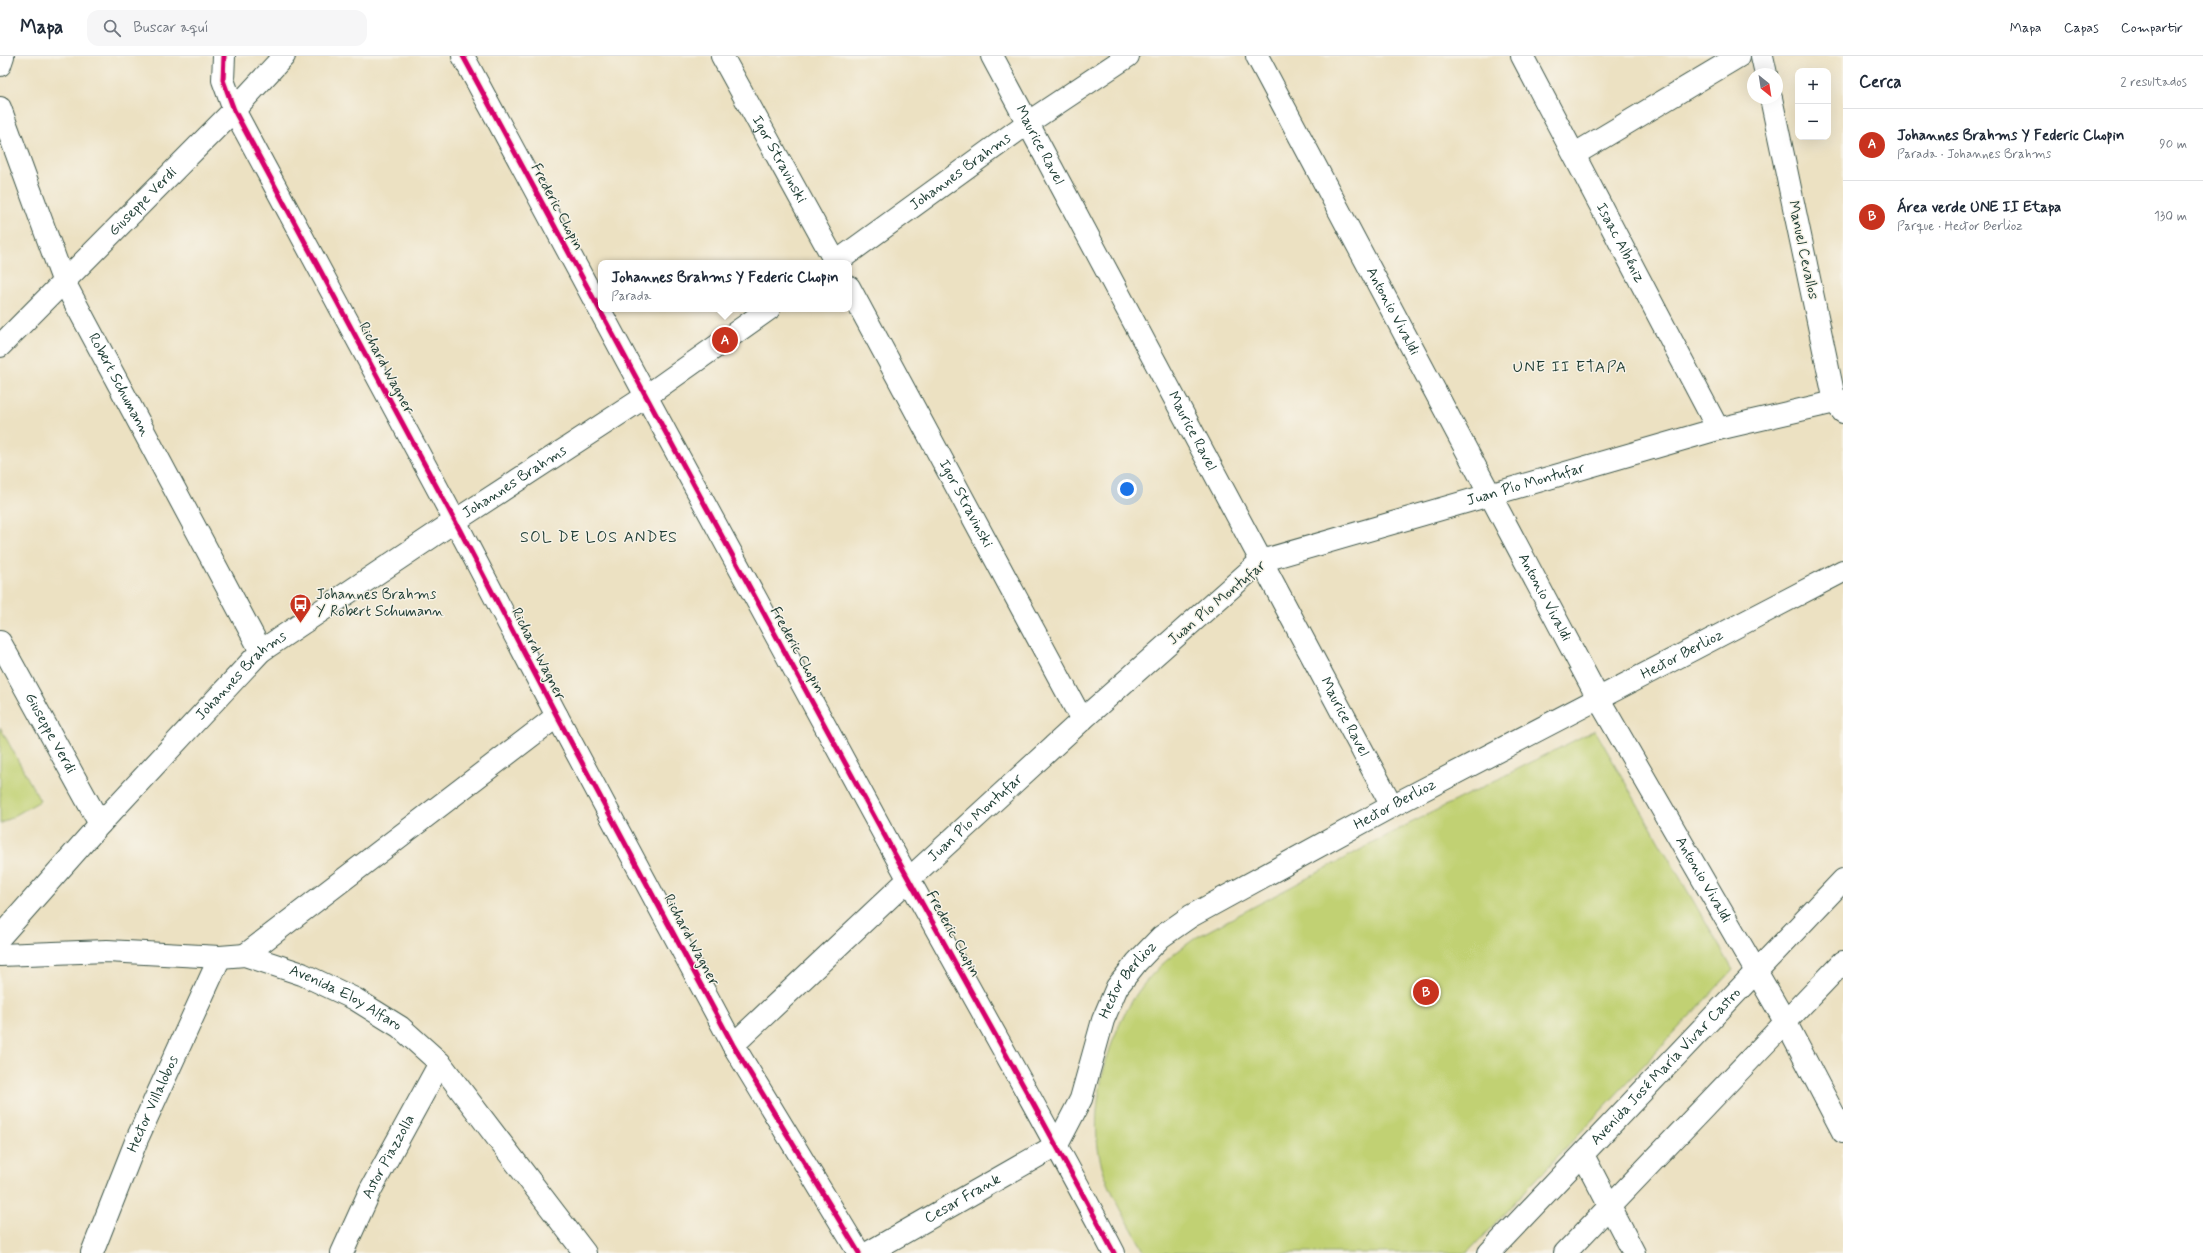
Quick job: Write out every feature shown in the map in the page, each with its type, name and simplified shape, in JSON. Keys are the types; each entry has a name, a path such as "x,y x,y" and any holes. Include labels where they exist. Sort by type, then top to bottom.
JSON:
{"street":[{"path":"0,65 3,56"},
{"name":"Richard Wagner","path":"224,56 223,80 234,110 455,521 557,716 733,1045 859,1253"},
{"name":"Giuseppe Verdi","path":"0,346 63,280 234,110 284,56"},
{"name":"Frederic Chopin","path":"463,56 598,309"},
{"name":"Igor Stravinski","path":"722,56 834,260"},
{"name":"Maurice Ravel","path":"992,56 1029,122 1392,806"},
{"name":"Johannes Brahms","path":"840,260 1029,122 1128,56"},
{"name":"Antonio Vivaldi","path":"1257,56 1598,698 1786,1022 1843,1132"},
{"name":"Isaac Albéniz","path":"1522,56 1575,154 1718,429"},
{"path":"1575,154 1739,56"},
{"path":"1762,56 1765,68"},
{"name":"Manuel Cevallos","path":"1772,104 1840,405"},
{"name":"Robert Schumann","path":"0,108 63,280 261,652"},
{"name":"Igor Stravinski","path":"852,293 1082,720"},
{"name":"Frederic Chopin","path":"600,312 909,879 1057,1145 1114,1253"},
{"name":"Johannes Brahms","path":"0,937 100,824 261,652 455,521 645,397 765,312"},
{"name":"Juan Pío Montufar","path":"733,1045 909,879 1082,720 1261,561 1718,429 1840,405"},
{"name":"Hector Berlioz","path":"1057,1145 1081,1099 1102,1020 1114,994 1136,962 1161,937 1191,916 1392,806 1843,571"},
{"name":"Giuseppe Verdi","path":"0,642 100,824"},
{"path":"245,955 557,716"},
{"name":"Avenida José María Vivar Castro","path":"1489,1253 1843,880"},
{"name":"Avenida Eloy Alfaro","path":"0,955 107,951 220,957 245,955 302,974 356,999 400,1028 440,1063 585,1253"},
{"name":"Hector Villalobos","path":"92,1253 137,1139 220,957"},
{"path":"1565,1253 1843,962"},
{"name":"Astor Piazzolla","path":"342,1253 371,1189 440,1063"},
{"name":"Cesar Frank","path":"868,1253 1057,1145"},
{"path":"1583,1155 1609,1208 1634,1253"}],"green space":[{"path":"0,727 40,801 0,824"},
{"path":"1595,730 1733,970 1467,1253 1145,1253 1117,1202 1105,1175 1098,1148 1096,1127 1101,1081 1115,1035 1136,995 1149,978 1172,956 1197,937 1405,826"}],"cycle path":[{"path":"224,56 223,80 234,110 455,521 557,716 733,1045 859,1253"},
{"path":"463,56 598,308"},
{"path":"600,312 893,851 1114,1253"}],"place":[{"name":"Johannes Brahms Y Federic Chopin","path":"725,340"},
{"name":"Johannes Brahms Y Robert Schumann","path":"301,624"},
{"name":"Área verde UNE II Etapa","path":"1426,992"}],"district":[{"name":"UNE II ETAPA","path":"1570,367"},
{"name":"SOL DE LOS ANDES","path":"599,537"}]}
